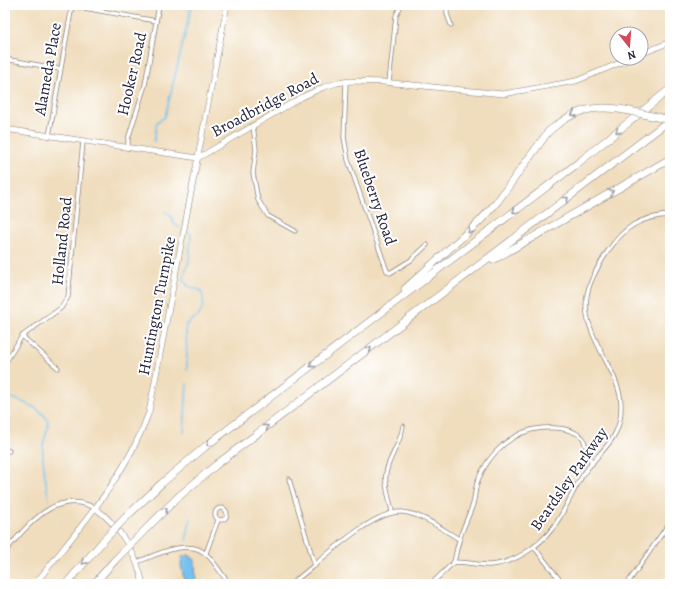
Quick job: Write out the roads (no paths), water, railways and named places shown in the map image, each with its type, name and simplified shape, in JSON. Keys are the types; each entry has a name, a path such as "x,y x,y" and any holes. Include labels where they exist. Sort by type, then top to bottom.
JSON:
{"highway":[{"path":"66,584 125,518 162,483 206,446 578,163 670,89"},
{"path":"343,341 370,316 437,262 480,221 497,202 548,132 557,124 573,114 592,108 609,107 670,120"},
{"path":"94,584 115,560 177,498 216,466 670,120"},
{"path":"412,316 493,260 670,159"}],"main road":[{"name":"Huntington Turnpike","path":"35,584 118,478 131,455 149,412 227,5"},
{"path":"649,51 670,42"},
{"name":"Broadbridge Road","path":"198,158 314,91 331,85 346,82 389,83 492,94 516,92 576,81 613,66"},
{"path":"5,129 83,142 198,158"},
{"path":"95,508 108,518 123,538 137,562 143,584"}],"street":[{"path":"70,5 156,21"},
{"name":"Alameda Place","path":"49,136 70,5"},
{"path":"94,10 95,5"},
{"name":"Hooker Road","path":"128,148 128,139 145,85 159,5"},
{"path":"389,83 396,16 402,5"},
{"path":"447,5 447,14 451,25"},
{"path":"5,59 60,70"},
{"name":"Blueberry Road","path":"346,82 344,137 348,160 387,271 390,273 398,270 427,245"},
{"path":"253,125 256,145 253,173 258,200 268,216 295,231"},
{"name":"Holland Road","path":"5,363 22,336 61,308 68,297 83,142"},
{"name":"Beardsley Parkway","path":"454,562 481,565 497,564 515,558 534,547 555,526 583,475 606,449 616,434 620,420 621,404 617,385 595,340 586,314 589,285 598,267 613,244 631,226 649,218 670,215"},
{"path":"22,336 58,368"},
{"path":"392,512 386,472 402,438 403,426"},
{"path":"431,584 454,562 459,539 483,469 498,448 507,441 524,432 537,429 550,428 569,430 583,438 592,464"},
{"path":"289,479 315,566"},
{"path":"5,551 29,525 50,508 74,502 95,508"},
{"path":"291,584 369,522 392,512 414,515 459,539"},
{"path":"206,553 218,520"},
{"path":"628,584 668,525"},
{"path":"534,547 564,584"},
{"path":"137,562 172,549 194,548 206,553 230,584"}],"water":[{"path":"189,555 195,560 196,584 185,584 181,565 182,557"}],"waterway":[{"path":"154,142 157,122 165,117 192,5"},
{"path":"165,211 172,217 174,224 180,228"},
{"path":"187,370 186,325 189,321 199,315 203,302 203,296 200,290 188,286 184,281 186,268 189,262 191,235 189,232"},
{"path":"184,432 187,384"},
{"path":"5,396 31,406 43,414 46,418 48,426 43,445 43,461 49,500"},
{"path":"186,541 191,517"}]}
